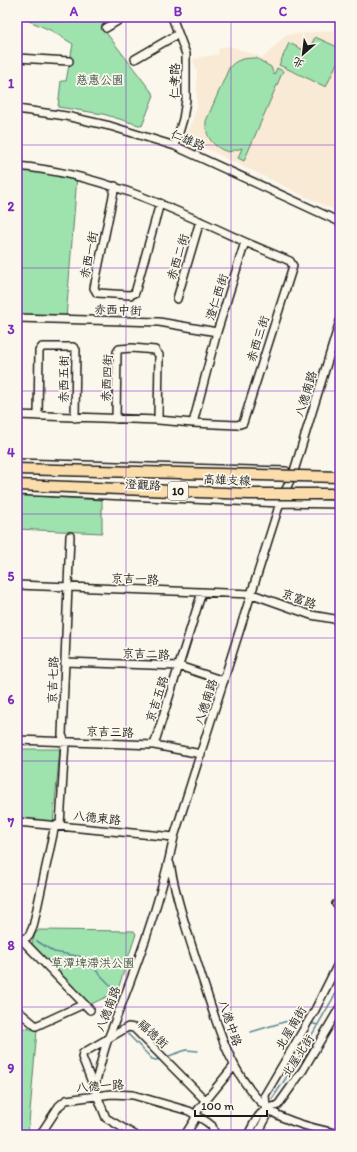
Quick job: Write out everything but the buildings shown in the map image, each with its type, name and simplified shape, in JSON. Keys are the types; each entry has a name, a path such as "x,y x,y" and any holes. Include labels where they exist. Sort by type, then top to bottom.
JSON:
{"highway":[{"name":"高雄支線","path":"17,469 340,477"},
{"name":"高雄支線","path":"17,485 250,494 340,494"}],"street":[{"path":"106,28 124,17"},
{"name":"仁孝路","path":"172,17 186,54 186,100 183,119 174,146"},
{"path":"135,59 178,34"},
{"path":"17,58 69,61"},
{"name":"仁雄路","path":"17,109 66,116 110,126 174,146 340,222"},
{"path":"17,166 77,176 115,186 160,203 245,242"},
{"name":"赤西一街","path":"115,186 94,288 98,293 130,295 135,293 160,203"},
{"name":"赤西二街","path":"177,299 200,222"},
{"name":"澄仁西街","path":"193,423 217,332 245,242"},
{"name":"赤西三街","path":"193,423 237,425 243,423 293,266 290,261 245,242"},
{"name":"赤西中街","path":"17,318 159,322 217,332"},
{"name":"八德南路","path":"95,1092 108,1039 150,924 169,862 174,837 280,503 294,471 340,321"},
{"name":"赤西五街","path":"38,416 39,351 42,347 72,347 76,350 75,418"},
{"name":"赤西四街","path":"116,419 118,352 119,349 132,348 155,350 159,356 158,420"},
{"path":"17,414 75,418 158,420 193,423"},
{"name":"澄觀路","path":"17,463 340,472"},
{"name":"澄觀路","path":"17,490 280,503 340,504"},
{"name":"京吉七路","path":"30,949 33,927 57,825 64,742 62,735 70,536"},
{"name":"京吉一路","path":"17,585 252,594"},
{"name":"京吉五路","path":"154,744 202,592"},
{"name":"京富路","path":"252,594 312,615 340,620"},
{"name":"京吉二路","path":"65,662 179,666 224,681"},
{"name":"京吉三路","path":"17,740 154,744 201,754"},
{"name":"八德東路","path":"17,822 174,837"},
{"name":"八德中路","path":"169,862 175,893 186,928 224,1044 234,1066 244,1081 267,1108 305,1125 340,1134"},
{"path":"33,927 29,936 19,941 30,949 90,1010"},
{"name":"北屋南街","path":"267,1108 265,1095 315,1010 340,960"},
{"path":"17,1010 36,1026 84,1004"},
{"name":"北屋北街","path":"267,1108 278,1105 303,1070 340,1008"},
{"name":"福德街","path":"135,1135 106,1118 82,1055 128,1027 134,1028 205,1100"},
{"path":"185,1135 205,1100 234,1066"},
{"name":"八德一路","path":"40,1135 59,1106 66,1100 95,1092 133,1095 189,1111 212,1126 215,1135"},
{"path":"248,1135 260,1113 267,1108"},
{"path":"257,1135 267,1116 267,1108"}],"shaded area":[{"path":"337,30 340,31 340,213 186,139 197,107 197,71 193,59 218,54 219,48 230,46 263,58 286,35"}],"green space":[{"name":"慈惠公園","path":"20,17 116,17 101,26 154,95 142,126 103,114 58,107 61,81 66,81 73,44 50,30"},
{"path":"315,37 340,48 340,64 337,63 326,87 279,65 289,43 308,52"},
{"path":"256,58 271,67 274,75 277,68 283,71 244,161 238,158 242,148 228,152 218,147 211,141 207,132 206,121 229,68 241,60"},
{"path":"17,166 77,176 66,319 17,318"},
{"path":"17,495 102,500 102,533 17,529"},
{"path":"17,749 60,749 53,823 17,819"},
{"name":"草潭埤滯洪公園","path":"39,930 134,931 136,934 117,992 89,1005 31,947 35,934"},
{"path":"17,1027 37,1030 28,1135 17,1135"}],"waterway":[{"path":"37,941 54,952 83,957 114,989"},
{"path":"272,1099 294,1066 340,986"},
{"path":"251,1032 294,1019 305,1022"},
{"path":"310,1023 318,1025"},
{"path":"128,1034 152,1059 161,1059"},
{"path":"166,1057 186,1050 198,1051"}]}
